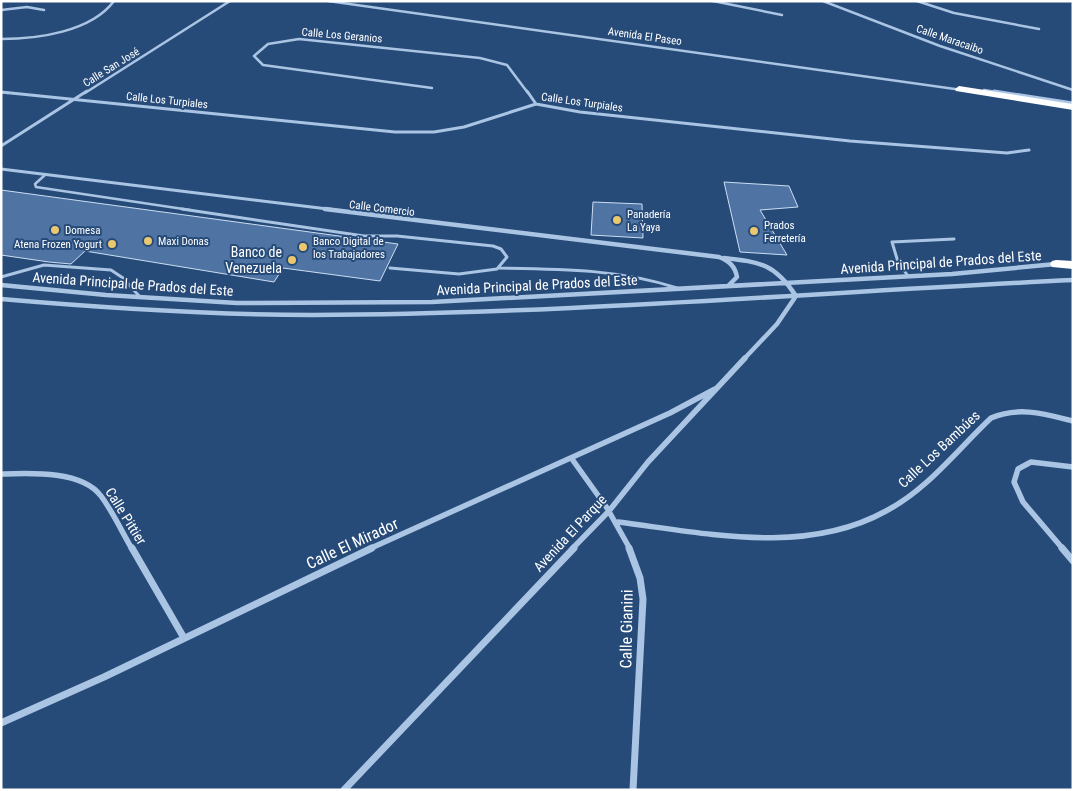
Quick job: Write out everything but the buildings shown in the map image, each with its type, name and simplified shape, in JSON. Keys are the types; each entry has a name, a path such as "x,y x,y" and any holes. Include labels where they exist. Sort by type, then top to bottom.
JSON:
{"highway":[{"path":"959,89 1073,108"},
{"path":"1056,264 1073,264"}],"street":[{"path":"1,39 32,38 62,32 101,14 110,8 114,1"},
{"name":"Calle San José","path":"1,146 230,1"},
{"name":"Avenida El Paseo","path":"328,1 959,89 1014,94 1073,103"},
{"path":"713,1 782,15"},
{"name":"Calle Maracaibo","path":"823,1 940,46 1073,90"},
{"path":"917,1 954,13 1039,29"},
{"path":"1,10 27,7 44,10"},
{"name":"Calle Los Geranios","path":"432,88 276,67 263,64 254,56 256,51 272,43 299,39 480,58 507,65 536,104"},
{"name":"Calle Los Turpiales","path":"1,92 395,132 434,132 464,127 536,104 580,112 850,141 1006,153 1029,150"},
{"name":"Calle Comercio","path":"1,169 719,257 767,264 779,271 788,283"},
{"path":"719,257 734,265 737,271 737,277 728,286"},
{"name":"Avenida Principal de Prados del Este","path":"1,285 140,298 330,304 495,299 952,274 1056,264"},
{"name":"Avenida Principal de Prados del Este","path":"1,299 172,312 394,316 1073,280"},
{"path":"788,283 796,296"},
{"name":"Avenida El Parque","path":"344,790 609,511 648,462 777,324 796,296"},
{"name":"Calle El Mirador","path":"1,723 348,559 572,459 670,413 715,389"},
{"name":"Calle Los Bambúes","path":"618,522 757,538 808,537 840,531 864,523 920,488 991,418 1003,411 1018,410 1073,421"},
{"name":"Calle Gianini","path":"572,459 618,522 640,574 643,599 633,790"},
{"path":"1073,467 1031,462 1018,469 1014,482 1028,508 1073,561"},
{"name":"Calle Pittier","path":"1,474 38,474 68,477 84,482 100,494 184,638"}],"lane":[{"path":"45,175 35,184 36,187 364,236 397,236 493,246 501,249 507,257 499,268"},
{"path":"908,276 898,262 892,242 954,238"},
{"path":"1,277 44,266 110,270 123,278 140,298"},
{"path":"390,268 459,273 499,268 607,270 648,278 678,289"}],"place":[{"name":"Panadería La Yaya","path":"617,220"},
{"name":"Domesa","path":"55,230"},
{"name":"Prados Ferretería","path":"754,231"},
{"name":"Maxi Donas","path":"148,241"},
{"name":"Atena Frozen Yogurt","path":"112,244"},
{"name":"Banco Digital de los Trabajadores","path":"303,247"},
{"name":"Banco de Venezuela","path":"292,260"}]}
